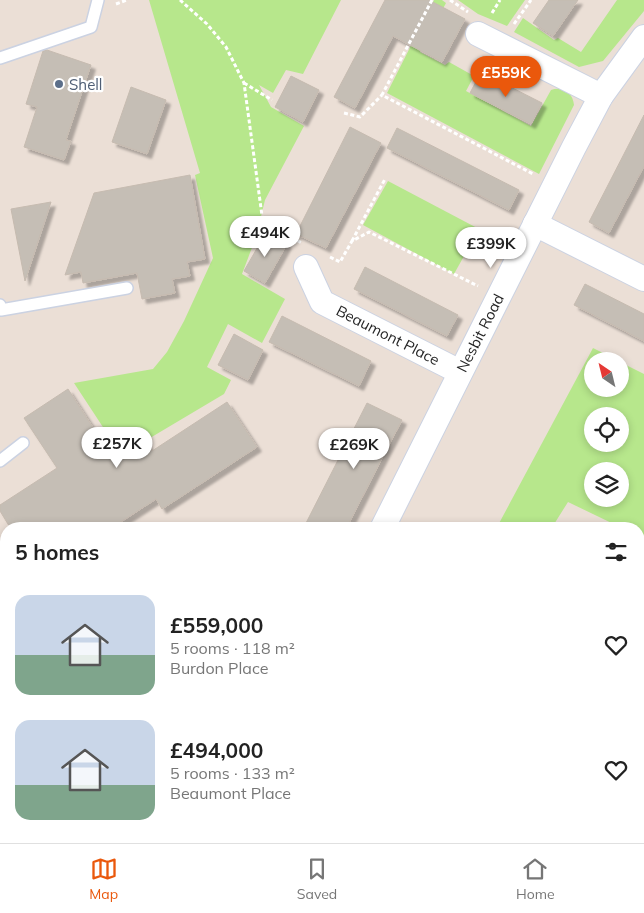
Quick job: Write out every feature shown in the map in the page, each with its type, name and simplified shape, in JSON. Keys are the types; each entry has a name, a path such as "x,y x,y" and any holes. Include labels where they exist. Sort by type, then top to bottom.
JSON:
{"street":[{"path":"478,34 601,96"},
{"name":"Nesbit Road","path":"385,522 601,96 644,37"},
{"path":"535,224 644,279"},
{"name":"Beaumont Place","path":"306,267 322,302 460,372"}],"lane":[{"path":"0,58 91,27 98,0"},
{"path":"0,305 1,310 127,288"},
{"path":"0,461 23,443"}],"path":[{"path":"180,0 207,24 226,47 244,83 263,222 304,244"},
{"path":"344,113 360,118 382,95 432,0"},
{"path":"244,83 272,100"},
{"path":"382,95 555,185"},
{"path":"326,255 340,262 385,178"},
{"path":"352,241 369,232 499,296"}],"green space":[{"path":"149,0 341,0 303,74 286,70 273,93 259,85 271,107 304,126 265,200 256,237 242,274 285,299 262,343 228,324 207,367 231,380 224,394 150,438 143,434 118,450 74,383 153,369 167,352 184,321 213,258 195,175 200,173"},
{"path":"434,0 442,0 446,3 420,52 445,65 449,62 474,76 466,91 531,126 551,90 563,90 572,97 574,105 539,174 387,93"},
{"path":"458,0 525,0 507,26 478,14"},
{"path":"617,0 644,0 644,11 603,61 579,67 514,32 523,18 554,40 558,38 581,52"},
{"path":"388,181 479,229 454,274 363,225"},
{"path":"593,348 601,352 591,352"},
{"path":"584,365 584,398 629,398 629,366 644,374 644,522 609,522 568,502 555,522 500,522"}],"building":[{"path":"385,0 429,0 465,19 442,62 393,36 355,108 334,97"},
{"path":"549,0 578,0 553,36 533,23"},
{"name":"Shell","path":"47,50 91,65 66,140 71,141 64,160 24,147 37,107 26,104 43,51"},
{"path":"481,72 542,103 531,124 470,93"},
{"path":"291,76 319,90 303,122 275,107"},
{"path":"131,87 166,100 147,154 112,142"},
{"path":"644,115 644,166 609,233 589,222"},
{"path":"350,127 381,143 326,248 296,234"},
{"path":"397,128 519,190 509,210 387,148"},
{"path":"190,175 205,259 187,262 190,276 172,279 175,293 142,299 137,273 83,283 81,272 65,275 94,193"},
{"path":"51,202 25,281 11,209"},
{"path":"264,236 272,236 287,244 265,283 244,271"},
{"path":"365,267 458,315 447,336 354,289"},
{"path":"585,284 644,314 644,341 574,305"},
{"path":"282,316 371,361 359,386 269,342"},
{"path":"234,334 263,350 248,380 218,365"},
{"path":"68,389 116,463 146,443 152,451 227,402 257,447 162,509 156,499 121,522 7,522 0,511 0,505 57,468 24,418"},
{"path":"367,403 402,420 350,522 307,522"}],"place":[{"name":"Shell","path":"59,84"}]}
